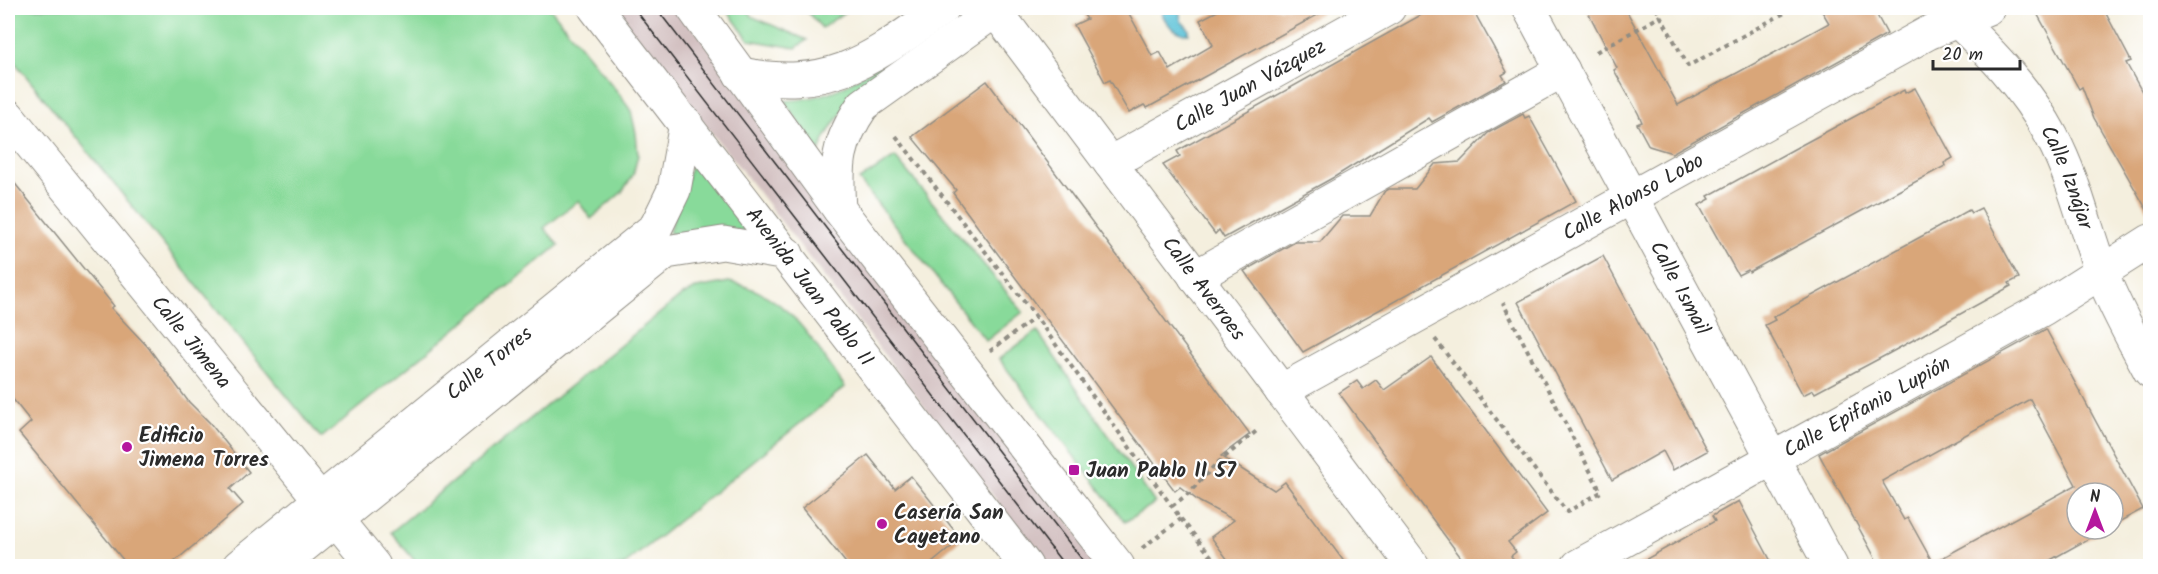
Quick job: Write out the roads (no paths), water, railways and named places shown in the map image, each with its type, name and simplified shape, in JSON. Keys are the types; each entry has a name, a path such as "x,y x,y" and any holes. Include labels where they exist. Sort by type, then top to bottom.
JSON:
{"street":[{"name":"Avenida Juan Pablo II","path":"595,8 686,123 1026,567"},
{"path":"693,8 839,209 1128,559"},
{"path":"740,74 765,79 815,78 833,75 860,64 943,8"},
{"name":"Calle Juan Vázquez","path":"1110,163 1389,8"},
{"name":"Calle Ismail","path":"1529,8 1831,567"},
{"name":"Calle Alonso Lobo","path":"1281,391 1928,33 1951,14 1988,8"},
{"path":"839,209 837,163 840,149 848,127 863,105 997,9"},
{"name":"Calle Averroes","path":"997,9 1413,567"},
{"name":"Calle Iznájar","path":"1951,14 1992,53 2022,89 2051,136 2074,185 2101,272 2115,307 2151,371"},
{"path":"1195,277 1563,70"},
{"name":"Calle Jimena","path":"8,116 374,567"},
{"name":"Calle Torres","path":"279,567 328,510 656,227 674,190 686,123"},
{"name":"Calle Epifanio Lupión","path":"1578,567 2043,309 2151,241"},
{"name":"Calle Torres","path":"239,567 328,510 666,252 723,243 787,254"}],"water":[{"path":"1161,8 1179,8 1181,21 1189,29 1189,34 1179,32 1170,26"}],"tram line":[{"path":"634,8 1065,566"},
{"path":"656,8 1087,566"}],"place":[{"name":"Edificio Jimena Torres","path":"127,447"},
{"name":"Juan Pablo II 57","path":"1074,470"},
{"name":"Casería San Cayetano","path":"882,524"}]}
